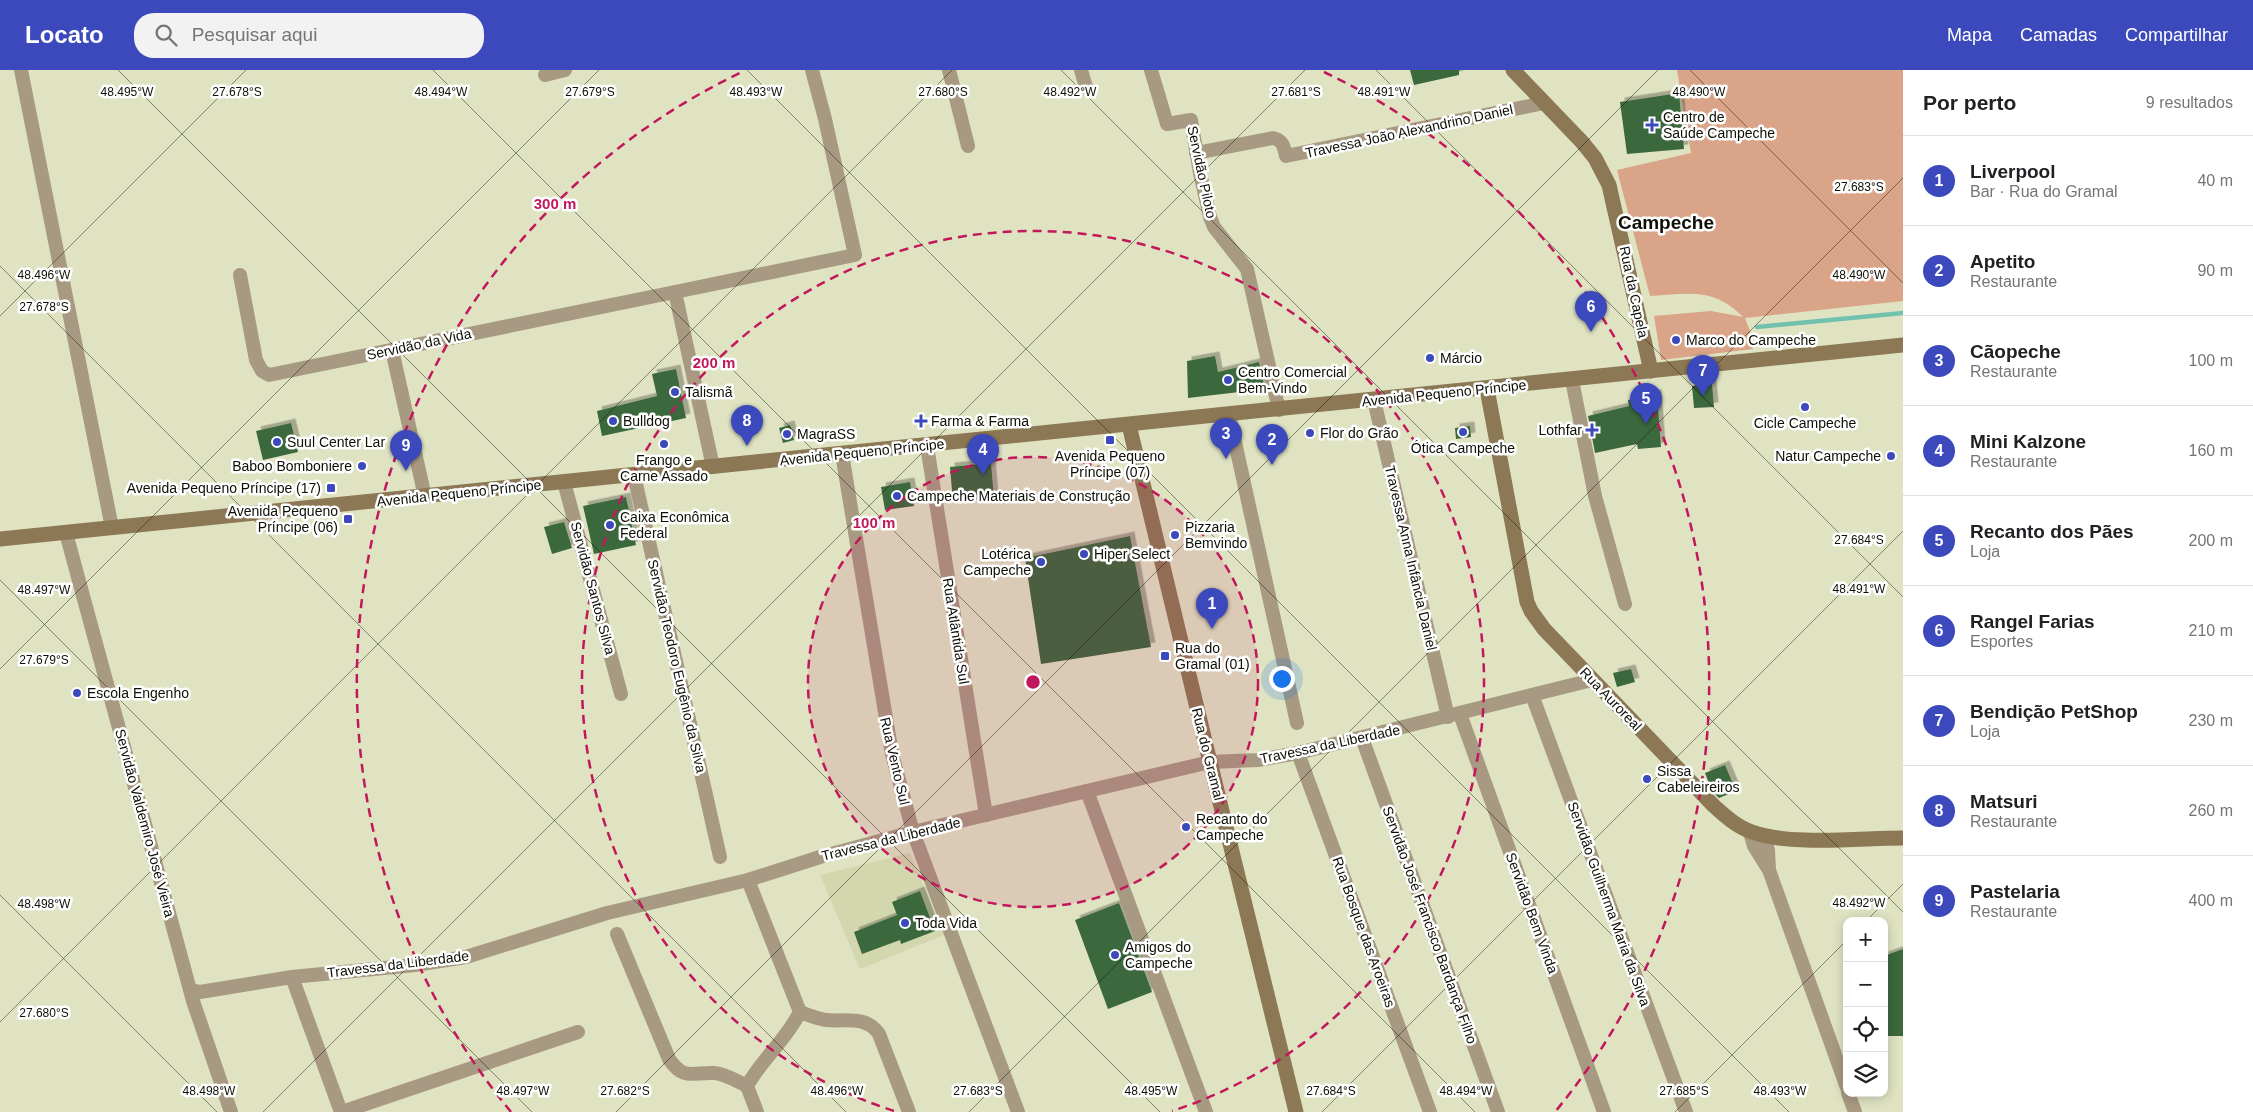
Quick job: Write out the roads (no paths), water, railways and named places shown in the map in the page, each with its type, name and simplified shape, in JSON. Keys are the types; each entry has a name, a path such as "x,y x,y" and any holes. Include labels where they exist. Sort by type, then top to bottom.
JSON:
{"main road":[{"name":"Rua da Capela","path":"1513,70 1570,128 1595,158 1609,185 1651,372"},
{"name":"Avenida Pequeno Príncipe","path":"0,539 1487,389 1903,345"},
{"name":"Rua Auroreal","path":"1487,389 1527,602 1544,630 1714,806 1731,820 1757,834 1792,839 1903,838"},
{"name":"Rua do Gramal","path":"1129,425 1296,1112"}],"street":[{"path":"21,70 112,528"},
{"path":"544,75 565,70"},
{"name":"Servidão da Vida","path":"240,275 256,360 262,371 269,375 855,255 827,127 812,70"},
{"path":"949,70 968,146"},
{"path":"1081,70 1086,87"},
{"name":"Servidão Piloto","path":"1151,70 1167,124 1191,120 1206,202 1214,227 1246,269 1279,410"},
{"name":"Travessa João Alexandrino Daniel","path":"1196,153 1273,138 1279,139 1282,142 1286,156 1544,103"},
{"path":"675,292 713,467"},
{"path":"392,350 424,497"},
{"path":"1572,380 1595,496 1625,604"},
{"name":"Travessa Anna Infância Daniel","path":"1374,400 1454,715"},
{"path":"1230,415 1297,722"},
{"name":"Rua Atlântida Sul","path":"927,446 986,815"},
{"name":"Rua Vento Sul","path":"842,454 892,754 913,832 1018,1112"},
{"name":"Servidão Teodoro Eugênio da Silva","path":"634,475 720,858"},
{"name":"Servidão Santos Silva","path":"564,482 621,694"},
{"name":"Servidão Valdemiro José Vieira","path":"66,533 191,990 231,1112"},
{"name":"Travessa da Liberdade","path":"191,990 200,992 292,978 415,965 466,957 607,913 748,880 820,857 913,832 1210,762 1258,760 1362,738 1592,680"},
{"name":"Servidão Guilherma Maria da Silva","path":"1532,695 1686,1112"},
{"name":"Servidão Bem Vinda","path":"1454,715 1604,1112"},
{"name":"Servidão José Francisco Bardança Filho","path":"1362,738 1498,1112"},
{"name":"Rua Bosque das Aroeiras","path":"1298,752 1430,1112"},
{"path":"1086,792 1206,1112"},
{"path":"1757,834 1768,850 1769,870 1843,1077"},
{"path":"747,1086 764,1059 793,1026 800,1012 748,880"},
{"path":"617,934 674,1068 682,1073 692,1075 714,1073 729,1076 747,1086 757,1112"},
{"path":"292,978 341,1112 578,1032"},
{"path":"800,1012 827,1020 864,1021 874,1026 879,1034 909,1112"},
{"path":"1849,1097 1855,1112"}],"waterway":[{"path":"1757,327 1903,313"}],"place":[{"name":"Centro de Saúde Campeche","path":"1652,125"},
{"name":"Rangel Farias","path":"1591,332"},
{"name":"Marco do Campeche","path":"1676,340"},
{"name":"Márcio","path":"1430,358"},
{"name":"Centro Comercial Bem-Vindo","path":"1228,380"},
{"name":"Talismã","path":"675,392"},
{"name":"Bendição PetShop","path":"1703,396"},
{"name":"Cicle Campeche","path":"1805,407"},
{"name":"Bulldog","path":"613,421"},
{"name":"Farma & Farma","path":"921,421"},
{"name":"Recanto dos Pães","path":"1646,424"},
{"name":"Lothfar","path":"1592,430"},
{"name":"Ótica Campeche","path":"1463,432"},
{"name":"Flor do Grão","path":"1310,433"},
{"name":"MagraSS","path":"787,434"},
{"name":"Avenida Pequeno Príncipe (07)","path":"1110,440"},
{"name":"Suul Center Lar","path":"277,442"},
{"name":"Frango e Carne Assado","path":"664,444"},
{"name":"Matsuri","path":"747,446"},
{"name":"Natur Campeche","path":"1891,456"},
{"name":"Cãopeche","path":"1226,459"},
{"name":"Apetito","path":"1272,465"},
{"name":"Baboo Bomboniere","path":"362,466"},
{"name":"Pastelaria","path":"406,471"},
{"name":"Mini Kalzone","path":"983,475"},
{"name":"Avenida Pequeno Príncipe (17)","path":"331,488"},
{"name":"Campeche Materiais de Construção","path":"897,496"},
{"name":"Avenida Pequeno Príncipe (06)","path":"348,519"},
{"name":"Caixa Econômica Federal","path":"610,525"},
{"name":"Pizzaria Bemvindo","path":"1175,535"},
{"name":"Hiper Select","path":"1084,554"},
{"name":"Lotérica Campeche","path":"1041,562"},
{"name":"Liverpool","path":"1212,629"},
{"name":"Rua do Gramal (01)","path":"1165,656"},
{"name":"Escola Engenho","path":"77,693"},
{"name":"Sissa Cabeleireiros","path":"1647,779"},
{"name":"Recanto do Campeche","path":"1186,827"},
{"name":"Toda Vida","path":"905,923"},
{"name":"Amigos do Campeche","path":"1115,955"}],"district":[{"name":"Campeche","path":"1666,222"}]}
